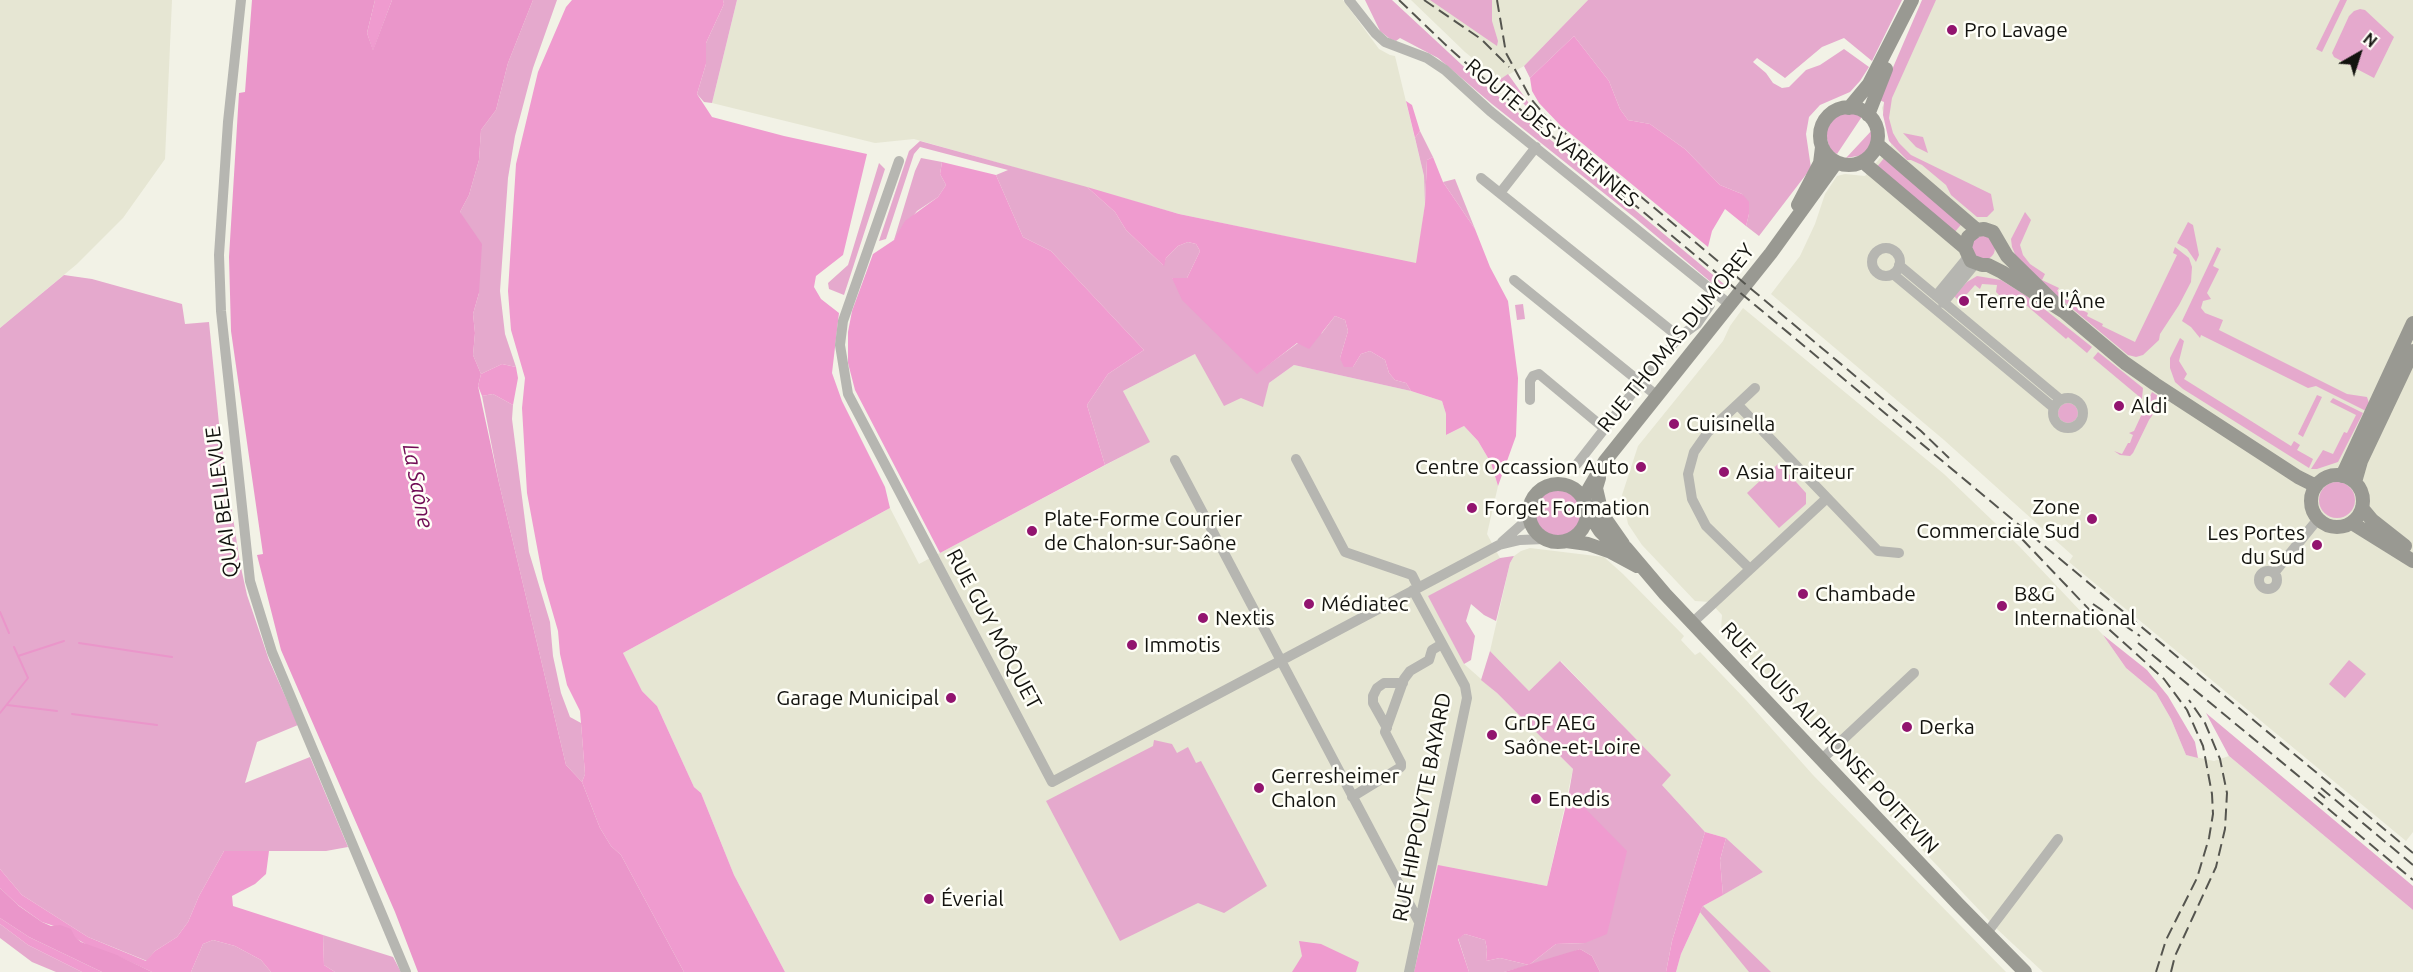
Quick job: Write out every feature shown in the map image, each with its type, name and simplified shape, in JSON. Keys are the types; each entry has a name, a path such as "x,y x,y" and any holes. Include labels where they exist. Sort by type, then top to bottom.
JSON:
{"main road":[{"path":"1849,108 1869,84 1912,0"},
{"path":"1868,115 1919,0"},
{"path":"1849,108 1859,109 1868,115 1877,128 1877,144 1874,151 1863,162 1845,165 1836,163 1822,147 1821,129 1825,120 1831,114 1849,108"},
{"path":"1877,144 1977,230"},
{"name":"RUE THOMAS DUMOREY","path":"1780,240 1820,163 1822,147"},
{"path":"1863,162 1974,258 2063,311"},
{"name":"RUE THOMAS DUMOREY","path":"1585,505 1605,461 1780,240 1836,163"},
{"path":"1974,258 1968,237 1977,230 1984,229 1994,232 2007,256 2063,311 2139,374 2298,477 2316,486"},
{"path":"1974,258 1998,258 2001,246"},
{"path":"2342,476 2413,323"},
{"path":"2355,483 2361,461 2413,351"},
{"path":"1605,461 1596,488 1598,501 1602,514 1626,548"},
{"name":"RUE THOMAS DUMOREY","path":"1565,485 1584,478 1605,461"},
{"path":"2342,476 2355,483 2362,494 2362,508 2359,517 2352,523 2336,527 2328,526 2318,519 2312,509 2311,501 2316,486 2328,477 2342,476"},
{"path":"1556,484 1576,490 1585,505 1586,521 1582,530 1566,541 1555,542 1544,539 1534,530 1529,518 1529,508 1538,491 1556,484"},
{"name":"RUE LOUIS ALPHONSE POITEVIN","path":"1585,505 1597,528 1606,538 1626,548 1692,623 1986,934 2025,972"},
{"path":"2362,508 2372,520 2413,553"},
{"path":"2352,523 2413,561"},
{"name":"RUE LOUIS ALPHONSE POITEVIN","path":"1566,541 1588,544 1611,552 1645,571"}],"street":[{"name":"QUAI BELLEVUE","path":"241,0 228,122 219,255 221,310 250,581 272,652 406,972"},
{"name":"ROUTE DES VARENNES","path":"1349,0 1385,42 1427,58 1445,70 1490,111 1729,304"},
{"path":"1500,193 1536,147"},
{"name":"RUE GUY MÔQUET","path":"899,161 843,321 840,345 848,394 1052,782 1281,661"},
{"path":"1481,178 1679,337"},
{"path":"1940,299 1974,258"},
{"path":"1896,270 1940,299 2057,404 1896,270"},
{"path":"1514,280 1656,395"},
{"path":"1577,464 1641,382 1679,337 1697,324 1710,305"},
{"path":"1530,400 1530,381 1533,376 1539,374 1605,429"},
{"path":"1750,569 1706,526 1692,499 1688,474 1694,452 1707,432 1755,388"},
{"path":"1738,405 1878,551 1899,553"},
{"name":"RUE HIPPOLYTE BAYARD","path":"1296,459 1345,552 1412,574 1416,589 1442,644 1465,686 1467,698 1409,972"},
{"path":"1174,460 1419,922"},
{"path":"1692,623 1827,498"},
{"path":"1281,661 1499,545 1529,518"},
{"path":"2274,573 2318,519"},
{"path":"1499,545 1520,540 1544,539"},
{"path":"1352,797 1401,767 1385,732 1403,683 1410,671 1429,660 1432,650 1442,644"},
{"path":"1822,759 1914,673"},
{"path":"1387,728 1373,703 1373,696 1377,688 1384,683 1403,683"},
{"path":"1986,934 2058,839"}],"shaded area":[{"path":"0,0 172,0 165,159 123,218 77,264 0,328"},
{"path":"375,0 392,0 373,51 367,33"},
{"path":"533,0 557,0 533,68 515,136 508,178 500,291 505,334 516,367 502,364 481,374 473,355 475,333 473,314 479,293 460,212 469,195 479,160 481,130 496,110 508,63"},
{"path":"572,0 723,0 724,4 706,43 706,64 697,94 712,117 867,154 843,255 816,276 814,287 821,299 839,313 832,373 842,401 885,487 890,508 623,653 642,691 657,706 694,787 701,793 734,875 785,972 684,972 621,855 611,846 600,828 582,782 585,774 580,711 567,685 560,654 558,631 543,579 527,493 522,408 525,378 511,330 508,291 516,164 538,72 566,7"},
{"path":"723,0 737,0 712,103 704,102 697,94 706,64 706,43 724,4"},
{"path":"737,0 1343,0 1379,49 1395,56 1424,176 1425,204 1417,264 1179,214 914,139 875,143 712,103"},
{"path":"1365,0 1392,0 1475,77 1730,289 1724,289 1712,283 1438,58 1400,38 1396,41 1390,39 1380,31"},
{"path":"1411,0 1588,0 1524,66 1499,80 1465,52"},
{"path":"1430,0 1492,0 1492,21 1498,41 1497,46"},
{"path":"1588,0 1902,0 1872,61 1844,38 1822,47 1785,78 1757,58 1753,62 1766,73 1773,83 1782,88 1789,87 1806,70 1820,65 1844,49 1869,67 1850,92 1820,105 1809,117 1806,134 1811,168 1759,236 1746,226 1749,214 1742,194 1720,185 1685,149 1650,124 1628,120 1620,109 1609,81 1574,36 1530,78 1524,66"},
{"path":"1922,0 1936,0 1892,98 1889,118 1893,133 1911,155 1991,194 1994,210 1987,217 1977,217 1951,195 1946,185 1922,165 1907,160 1889,141 1883,115 1884,102 1879,100"},
{"path":"1929,0 2413,0 2413,832 2406,841 2069,562 2073,556 1944,440 1771,294 1800,256 1815,224 1825,194 1837,176 1845,174 1865,176 1891,145 1882,108"},
{"path":"2340,0 2347,0 2322,52 2316,49"},
{"path":"2360,9 2365,10 2394,37 2374,78 2334,57 2332,53 2349,16"},
{"path":"1574,36 1609,81 1620,109 1628,120 1650,124 1685,149 1720,185 1742,194 1749,202 1746,226 1725,209 1712,231 1708,247 1560,125 1539,103 1532,91 1530,78"},
{"path":"1508,74 1533,109 1527,107 1499,80"},
{"path":"1406,101 1412,105 1420,131 1415,138"},
{"path":"1841,111 1852,111 1863,115 1837,154 1830,150 1826,135 1833,116"},
{"path":"1873,129 1869,149 1863,155 1846,158"},
{"path":"1420,131 1433,157 1427,160 1425,204 1424,176 1415,138"},
{"path":"1903,133 1923,137 1928,153 1916,147"},
{"path":"920,141 1087,187 1115,212 1126,230 1163,265 1166,258 1178,246 1188,242 1196,244 1200,251 1187,278 1172,278 1257,373 1298,343 1322,333 1335,316 1345,320 1348,331 1340,358 1353,367 1361,354 1370,351 1385,360 1389,373 1395,380 1406,383 1411,391 1294,365 1269,383 1263,407 1241,398 1224,406 1195,354 1123,391 1150,442 1105,465 1087,405 1108,374 1144,350 1051,251 1023,237 996,175 1008,170 920,147 914,154 886,239 879,241 909,151"},
{"path":"1433,157 1443,182 1475,229 1490,267 1508,301 1518,378 1516,436 1498,486 1491,463 1478,441 1464,426 1446,435 1446,414 1442,401 1411,391 1406,383 1395,380 1389,373 1385,360 1370,351 1361,354 1353,367 1344,367 1340,358 1348,331 1345,320 1335,316 1309,349 1297,343 1257,374 1182,300 1172,278 1187,278 1200,251 1196,244 1188,242 1178,246 1166,258 1164,266 1126,230 1115,212 1087,187 1179,214 1416,263 1425,204 1427,160"},
{"path":"1885,157 1964,221 1954,233 1876,168"},
{"path":"921,158 942,162 940,174 946,185 938,197 917,211 894,240 915,171"},
{"path":"942,162 996,175 1023,237 1051,251 1144,350 1108,374 1087,405 1105,465 940,553 855,390 848,363 848,332 852,311 873,254 894,240 905,221 938,197 946,185 940,174"},
{"path":"879,163 885,169 844,295 829,289 828,283 848,265"},
{"path":"1455,179 1475,229 1443,182"},
{"path":"2025,212 2031,220 2020,245 2023,255 2030,264 2045,274 2042,280 2059,288 2057,291 2062,294 2061,297 2073,302 2072,305 2088,313 2087,316 2103,324 2102,326 2135,342 2177,255 2173,253 2175,247 2189,258 2192,267 2191,282 2160,334 2159,340 2143,355 2136,357 2128,355 2045,286 2017,259 2011,239"},
{"path":"2188,222 2193,225 2199,255 2196,262 2187,249 2177,243"},
{"path":"1983,236 1992,239 1995,248 1992,257 1983,260 1974,257 1971,248 1974,239"},
{"path":"2217,247 2221,249 2213,266 2219,269 2207,293 2211,299 2203,301 2201,308 2205,313 2223,320 2219,330 2347,394 2367,397 2369,403 2366,411 2316,386 2308,388 2201,335 2200,338 2191,327 2182,321"},
{"path":"64,275 92,279 182,304 185,324 209,322 220,434 247,595 269,660 298,725 257,742 245,783 310,757 348,847 326,851 224,851 199,896 188,922 177,937 155,951 147,961 88,937 22,895 0,869 0,328"},
{"path":"1977,276 2001,280 2033,300 2092,347 2087,353 2068,337 2066,339 2020,300 2018,303 2006,296 2003,299 1996,292 1997,285 1982,284 1980,289 1975,285 1960,302 1954,296 1967,282"},
{"path":"1523,304 1525,319 1517,320 1515,305"},
{"path":"1743,308 1944,474 2019,546 2103,635 2126,668 2156,693 2171,719 2186,755 2214,761 2229,756 2413,910 2413,972 2043,972 1998,930 1878,803 1882,799 1721,629 1722,615 1710,602 1695,601 1642,545 1628,524 1622,495 1638,446 1723,341"},
{"path":"2180,338 2184,341 2179,361 2187,374 2184,379 2291,446 2294,441 2300,445 2297,450 2313,459 2309,468 2175,382 2170,368 2170,358"},
{"path":"2098,352 2143,388 2142,399 2093,358"},
{"path":"1195,354 1269,383 1294,365 1411,391 1442,401 1446,414 1446,435 1464,426 1478,441 1491,463 1498,486 1487,534 1500,558 1429,596 1464,664 1497,693 1573,769 1547,886 1438,866 1414,972 785,972 734,875 701,793 694,787 657,706 642,691 623,653 890,508 919,564 1149,442 1123,391"},
{"path":"502,364 516,367 518,378 513,405 493,394 482,396 478,386 481,374"},
{"path":"2152,392 2167,402 2156,410 2149,420 2133,453 2130,456 2120,455 2114,451 2122,454 2130,443 2133,435 2129,433 2134,431"},
{"path":"493,394 513,405 512,419 529,552 550,622 553,656 561,693 570,717 581,723 585,774 582,782 566,765 499,483 482,396"},
{"path":"2317,395 2322,397 2303,437 2298,434"},
{"path":"2333,398 2363,413 2338,462 2311,469 2323,450 2333,454 2356,415 2330,402"},
{"path":"2064,403 2072,403 2078,409 2078,417 2072,423 2064,423 2058,417 2058,409"},
{"path":"1779,463 1806,493 1806,504 1779,528 1747,493"},
{"path":"2337,482 2350,487 2355,500 2350,513 2337,518 2324,513 2319,500 2324,487"},
{"path":"1558,490 1575,497 1582,514 1575,531 1558,538 1541,531 1534,514 1541,497"},
{"path":"1530,548 1604,557 1684,636 1681,640 1695,655 1700,652 1813,775 2006,972 1676,972 1681,954 1703,906 1763,872 1726,838 1705,832 1661,784 1670,775 1561,661 1529,691 1490,651 1510,563 1514,556"},
{"path":"1514,556 1510,563 1496,621 1471,604 1466,621 1475,636 1471,660 1464,664 1428,596 1500,558"},
{"path":"2103,635 2147,670 2168,696 2195,742 2198,758 2186,755 2171,719 2156,693 2126,668"},
{"path":"1490,651 1529,691 1560,661 1671,775 1662,785 1705,832 1672,941 1666,972 1600,972 1592,956 1580,949 1570,953 1519,968 1504,972 1469,972 1458,938 1465,934 1485,940 1486,961 1500,958 1529,965 1556,944 1585,943 1589,814 1569,792 1573,769 1481,680"},
{"path":"2349,660 2366,674 2345,698 2329,684"},
{"path":"2206,713 2413,886 2413,910 2229,756"},
{"path":"1154,740 1172,744 1177,753 1188,747 1196,763 1201,761 1267,886 1224,913 1198,903 1120,941 1046,801 1153,746"},
{"path":"1569,792 1627,851 1607,934 1585,943 1556,944 1529,965 1500,958 1486,961 1485,940 1465,934 1458,939 1469,972 1414,972 1438,865 1547,886"},
{"path":"1705,832 1726,838 1720,860 1723,895 1703,906 1681,954 1676,972 1666,972 1672,941"},
{"path":"1726,838 1763,872 1723,895 1720,860"},
{"path":"224,851 269,851 266,874 255,884 232,896 233,906 323,935 324,965 335,972 271,972 261,960 235,946 213,940 203,944 191,972 152,972 89,946 54,926 42,922 18,905 0,888 0,869 22,895 88,937 146,961 155,951 177,937 188,922 199,896"},
{"path":"1703,906 1771,972 1749,972 1700,912"},
{"path":"0,918 29,937 102,972 82,972 28,945 0,924"},
{"path":"0,924 28,945 82,972 56,972 32,962 0,938"},
{"path":"323,935 393,957 401,972 335,972 324,965"},
{"path":"213,940 235,946 261,960 271,972 191,972 203,944"},
{"path":"1299,941 1321,944 1359,962 1356,972 1292,972 1302,956"}],"water":[{"name":"La Saône","path":"252,0 375,0 367,33 373,50 392,0 533,0 508,63 496,110 481,130 479,160 469,195 460,212 482,244 479,293 473,314 475,333 473,355 481,374 478,386 499,483 566,765 582,782 600,828 611,846 621,855 684,972 418,972 395,912 281,650 257,555 263,554 231,331 229,257 239,93 245,92"},
{"path":"0,888 19,906 42,922 71,929 81,942 117,955 152,972 102,972 29,937 0,918"},
{"path":"1580,949 1592,956 1600,972 1504,972"}],"waterway":[{"path":"0,612 9,633"},
{"path":"18,656 64,641"},
{"path":"79,643 172,657"},
{"path":"0,713 28,678 14,647"},
{"path":"7,705 57,711"},
{"path":"72,714 157,725"}],"railway":[{"path":"1399,0 1498,91 2413,853"},
{"path":"1424,0 1481,39 1509,67"},
{"path":"1497,0 1506,53 1531,99 1548,119 1921,431 1949,458"},
{"path":"2022,539 2102,623 2164,679 2187,710 2203,746 2212,794 2213,814 2209,838 2197,878 2166,940 2156,972"},
{"path":"2093,604 2140,636"},
{"path":"2138,643 2325,798"},
{"path":"2171,972 2175,956 2216,867 2225,829 2227,793 2220,759 2205,723 2189,700"},
{"path":"2321,788 2413,865"},
{"path":"2314,797 2413,880"}],"place":[{"name":"Pro Lavage","path":"1952,30"},
{"name":"Terre de l'Âne","path":"1964,301"},
{"name":"Aldi","path":"2119,406"},
{"name":"Cuisinella","path":"1674,424"},
{"name":"Centre Occassion Auto","path":"1641,467"},
{"name":"Asia Traiteur","path":"1724,472"},
{"name":"Forget Formation","path":"1472,508"},
{"name":"Zone Commerciale Sud","path":"2092,519"},
{"name":"Plate-Forme Courrier de Chalon-sur-Saône","path":"1032,531"},
{"name":"Les Portes du Sud","path":"2317,545"},
{"name":"Chambade","path":"1803,594"},
{"name":"Médiatec","path":"1309,604"},
{"name":"B&G International","path":"2002,606"},
{"name":"Nextis","path":"1203,618"},
{"name":"Immotis","path":"1132,645"},
{"name":"Garage Municipal","path":"951,698"},
{"name":"Derka","path":"1907,727"},
{"name":"GrDF AEG Saône-et-Loire","path":"1492,735"},
{"name":"Gerresheimer Chalon","path":"1259,788"},
{"name":"Enedis","path":"1536,799"},
{"name":"Éverial","path":"929,899"}]}
